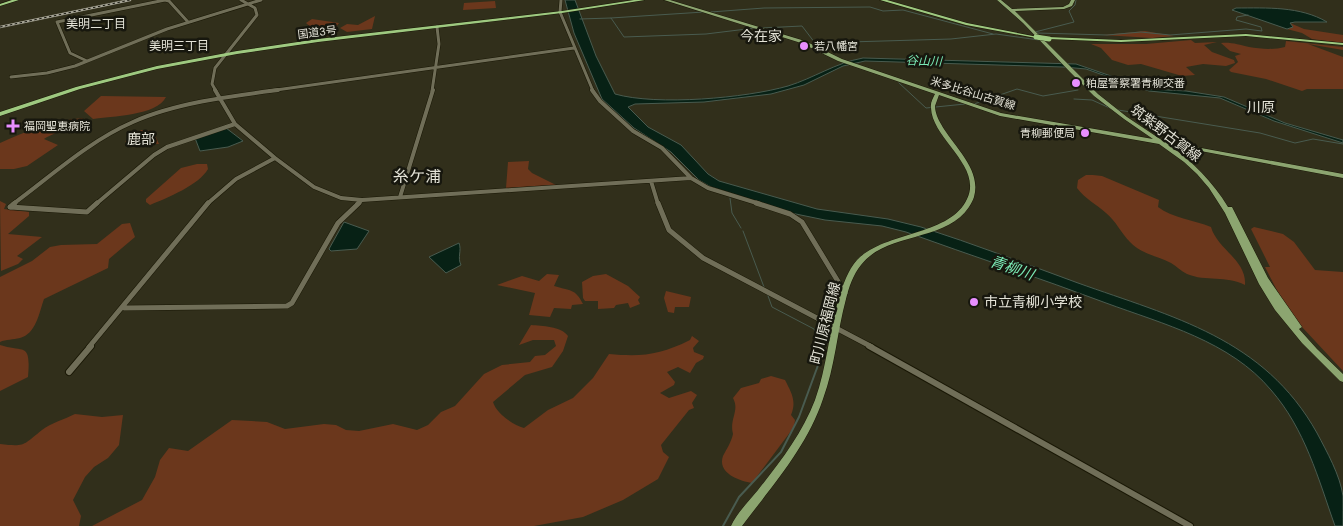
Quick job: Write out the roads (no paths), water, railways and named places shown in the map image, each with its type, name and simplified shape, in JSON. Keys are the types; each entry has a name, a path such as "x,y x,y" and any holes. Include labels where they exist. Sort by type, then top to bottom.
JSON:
{"highway":[{"path":"0,4 17,0"},
{"name":"国道3号","path":"583,8 632,0"},
{"name":"国道3号","path":"227,53 643,0"},
{"path":"883,0 972,26 1038,36 1172,40"},
{"name":"国道3号","path":"0,113 120,75 227,53 562,11"},
{"path":"1038,36 1048,40 1120,44 1246,35 1342,45"}],"main road":[{"name":"米多比谷山古賀線","path":"666,0 803,42 845,62 1008,116 1165,143"},
{"path":"1001,0 1038,36"},
{"path":"1013,10 1064,8 1072,5 1073,0"},
{"name":"筑紫野古賀線","path":"1048,40 1097,96 1151,135 1182,150 1201,171 1224,197 1265,278 1285,310 1314,345 1343,373"},
{"name":"筑紫野古賀線","path":"1069,65 1101,96 1165,143 1196,171 1213,190 1278,309 1309,346 1343,380"},
{"name":"町川原福岡線","path":"736,526 773,479 809,424 828,368 845,294 855,268 865,257 879,247 929,230 952,219 963,210 970,200 974,185 969,169 934,116 932,102 937,94"},
{"path":"1141,138 1150,137 1151,135"},
{"path":"1182,150 1343,176"}],"street":[{"path":"87,61 70,53 57,22 165,0 169,1 188,22"},
{"path":"241,0 257,10 257,15 227,53 212,77 212,84 235,124 274,158 326,194 362,200 691,178"},
{"path":"11,77 58,71 188,22 261,0"},
{"path":"561,0 562,11 574,48 588,83 596,96 633,131 669,153 691,178 708,188 790,214 802,222 845,294"},
{"path":"400,197 424,120 436,67 440,38 437,27"},
{"path":"235,124 168,147 154,155 87,212 10,207 87,148 117,130 149,116 219,98 574,48"},
{"path":"69,372 216,195 236,179 274,158"},
{"path":"651,181 663,219 672,234 703,258 836,328 1190,526"},
{"path":"124,308 287,306 292,303 338,223 362,200"}],"water":[{"path":"565,0 575,0 596,56 615,94 633,98 677,100 749,94 788,86 843,63 863,58 1076,64 1149,89 1186,91 1224,97 1285,123 1343,140 1343,143 1274,121 1220,98 1149,91 1086,69 1064,67 865,61 843,66 804,85 771,94 704,102 635,104 628,107 648,127 681,145 708,174 719,181 817,209 888,219 921,227 1148,307 1213,335 1243,353 1271,374 1295,401 1317,433 1336,472 1341,488 1343,496 1343,526 1335,526 1302,438 1283,405 1254,373 1236,359 1216,346 1172,327 906,232 882,226 825,220 791,213 711,187 699,180 671,152 634,128 602,99 574,33"},
{"path":"1236,8 1283,9 1306,13 1327,22 1295,22 1290,23 1293,27 1287,29 1232,10"},
{"path":"226,128 243,141 228,147 200,151 195,138"},
{"path":"344,222 369,231 357,249 331,251 329,249"},
{"path":"459,243 461,265 446,273 429,257"}],"waterway":[{"path":"1035,32 1074,22 1069,11 1075,5 1076,0"},
{"path":"711,12 764,8 870,7 883,11 903,10 993,34"},
{"path":"611,18 704,12"},
{"path":"1037,33 1107,35 1141,32 1170,35 1246,29 1262,31 1261,27 1236,20 1237,17 1248,15"},
{"path":"580,19 611,18"},
{"path":"611,18 624,37 706,34 755,28"},
{"path":"762,28 802,26 815,43 951,39 996,34 1039,40"},
{"path":"899,83 926,108 965,104"},
{"path":"1103,89 1124,84 1128,86"},
{"path":"974,104 1017,89 1043,96 1078,90"},
{"path":"1074,99 1092,100 1112,109"},
{"path":"1118,110 1260,133 1295,143 1313,139 1343,144"},
{"path":"730,198 732,213 741,228"},
{"path":"743,231 764,287"},
{"path":"767,293 772,307 814,329 823,347"},
{"path":"723,526 739,497 781,452 799,417 824,349 822,346"}],"railway":[{"path":"0,27 130,0"}],"place":[{"name":"若八幡宮","path":"804,46"},
{"name":"粕屋警察署青柳交番","path":"1076,83"},
{"name":"福岡聖恵病院","path":"13,126"},
{"name":"青柳郵便局","path":"1085,133"},
{"name":"市立青柳小学校","path":"974,302"}],"district":[{"name":"美明二丁目","path":"96,24"},
{"name":"今在家","path":"761,36"},
{"name":"美明三丁目","path":"179,46"},
{"name":"川原","path":"1261,107"},
{"name":"鹿部","path":"141,139"},
{"name":"糸ケ浦","path":"417,176"}],"water label":[{"name":"谷山川","path":"924,61"},
{"name":"青柳川","path":"1012,268"}]}
